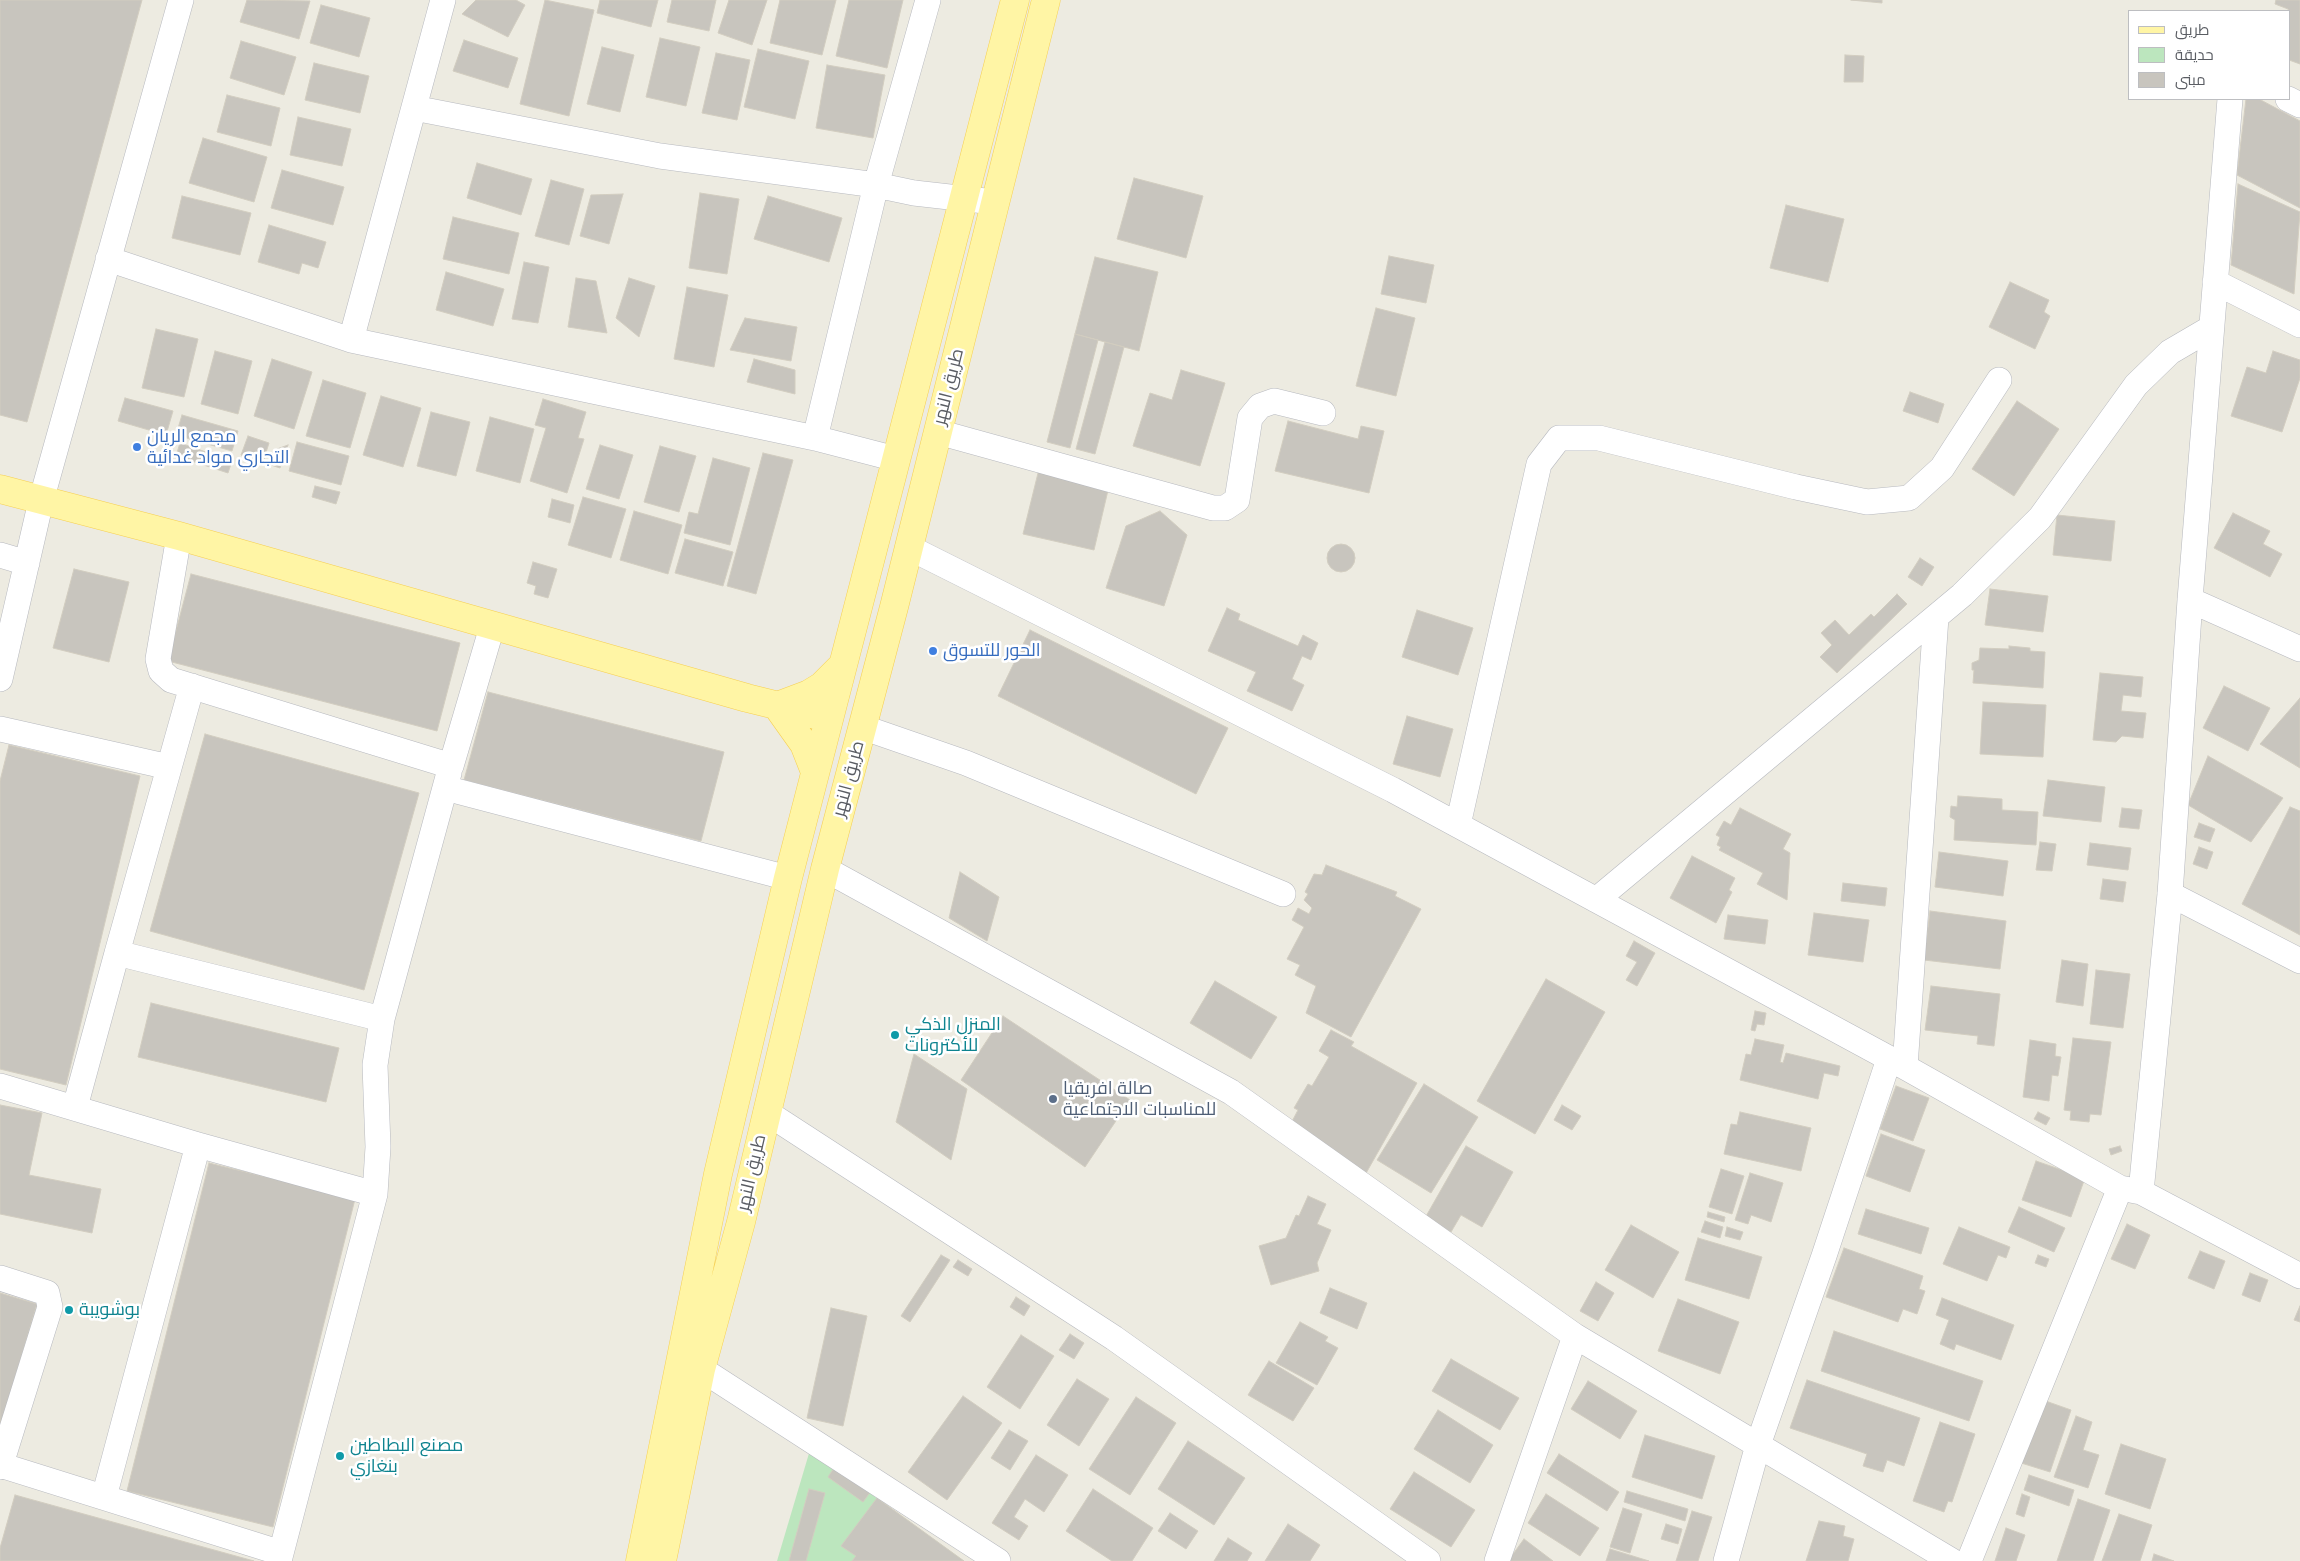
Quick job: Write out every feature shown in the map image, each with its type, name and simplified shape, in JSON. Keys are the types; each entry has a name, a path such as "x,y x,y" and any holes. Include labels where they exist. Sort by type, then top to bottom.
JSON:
{"main road":[{"name":"طريق النهر","path":"662,1561 718,1174 828,718 1015,0"},
{"name":"طريق النهر","path":"689,1370 741,1222 825,868 938,432 1046,0"},
{"path":"0,489 179,536 492,627 777,706 828,718"},
{"path":"777,706 809,694 822,686 843,665"},
{"path":"777,706 804,744 815,772"},
{"path":"640,1561 689,1370"}],"street":[{"path":"0,679 41,501 181,0"},
{"path":"351,340 443,0"},
{"path":"815,438 876,185 928,0"},
{"path":"1969,1561 2131,1190 2170,894 2190,600 2230,100"},
{"path":"414,108 660,156 876,185 962,200 994,202"},
{"path":"108,259 351,340 815,438 896,458"},
{"path":"2215,282 2300,325"},
{"path":"1596,900 1936,617 2040,518 2136,385 2170,352 2211,328"},
{"path":"1458,825 1539,464 1559,438 1599,438 1796,487 1867,502 1909,498 1942,468 1999,380"},
{"path":"938,432 1213,508 1226,508 1237,500 1250,418 1260,406 1274,401 1322,413"},
{"path":"179,536 158,659 161,671 171,680 448,777 788,878"},
{"path":"908,547 1384,786 2131,1190 2300,1276"},
{"path":"0,555 27,563"},
{"path":"2190,600 2300,649"},
{"path":"1726,1561 1758,1445 1824,1256 1897,1063 1936,617"},
{"path":"0,1278 47,1293 50,1307 0,1466 104,1497 280,1557 375,1194 378,1148 375,1065 382,1019 448,777 492,627"},
{"path":"75,1107 116,953 192,686"},
{"path":"862,727 966,763 1284,894"},
{"path":"0,728 169,767"},
{"path":"825,868 1231,1092 1575,1336 1952,1561"},
{"path":"2170,894 2300,960"},
{"path":"116,953 382,1019"},
{"path":"0,1086 198,1145 375,1194"},
{"path":"766,1112 1114,1338 1428,1561"},
{"path":"104,1497 198,1145"},
{"path":"1497,1561 1575,1336"},
{"path":"689,1370 998,1561"}],"green space":[{"path":"810,1450 964,1561 777,1561"}],"building":[{"path":"0,0 142,0 27,422 0,415"},
{"path":"247,0 310,1 299,39 240,22"},
{"path":"476,0 516,0 525,5 508,37 462,14"},
{"path":"545,0 594,10 569,116 520,104"},
{"path":"600,0 658,0 651,27 597,13"},
{"path":"672,0 716,0 709,31 667,22"},
{"path":"729,0 767,0 752,45 718,33"},
{"path":"780,0 836,0 822,55 770,43"},
{"path":"849,0 903,0 887,68 836,56"},
{"path":"1851,0 1882,0 1882,3"},
{"path":"2276,0 2300,0 2300,64 2290,60 2290,10 2275,4"},
{"path":"321,5 370,18 359,57 310,43"},
{"path":"660,38 700,47 686,106 646,97"},
{"path":"464,40 518,58 508,88 453,71"},
{"path":"241,41 296,57 284,95 230,78"},
{"path":"602,47 634,55 620,112 587,104"},
{"path":"758,49 809,61 795,119 744,107"},
{"path":"716,53 750,60 737,120 702,113"},
{"path":"1845,55 1864,56 1863,82 1844,82"},
{"path":"314,63 369,76 360,113 305,100"},
{"path":"827,65 885,75 873,138 816,128"},
{"path":"227,95 280,108 271,146 217,132"},
{"path":"2246,100 2261,100 2300,121 2300,208 2237,175"},
{"path":"298,117 351,129 342,166 290,155"},
{"path":"203,138 267,157 254,202 189,183"},
{"path":"477,163 532,179 521,215 467,198"},
{"path":"282,170 344,187 333,225 271,208"},
{"path":"1134,178 1203,196 1186,258 1117,239"},
{"path":"551,180 584,189 569,245 535,236"},
{"path":"2238,184 2300,212 2294,294 2231,265"},
{"path":"700,193 739,199 727,274 689,268"},
{"path":"623,194 609,244 580,236 591,195"},
{"path":"182,196 251,213 240,255 172,238"},
{"path":"768,196 842,218 829,262 754,239"},
{"path":"1786,205 1844,219 1828,282 1770,268"},
{"path":"453,217 519,233 509,274 443,259"},
{"path":"269,225 326,242 318,268 302,263 299,274 258,262"},
{"path":"1389,256 1434,265 1426,303 1381,294"},
{"path":"1095,257 1158,272 1139,351 1075,334"},
{"path":"524,262 549,267 538,323 512,319"},
{"path":"446,272 504,289 493,326 436,310"},
{"path":"576,278 596,281 607,333 568,327"},
{"path":"629,278 655,286 639,337 616,318"},
{"path":"2010,282 2049,300 2044,312 2050,316 2035,349 1989,327"},
{"path":"687,287 728,295 714,367 674,359"},
{"path":"1376,308 1415,318 1396,396 1356,386"},
{"path":"745,318 797,327 791,361 730,350"},
{"path":"156,329 198,339 184,397 142,388"},
{"path":"1075,334 1098,340 1070,448 1047,442"},
{"path":"1105,342 1124,347 1095,454 1076,449"},
{"path":"215,351 252,361 238,414 201,404"},
{"path":"2273,351 2300,360 2300,378 2282,432 2231,416 2247,367 2266,373"},
{"path":"272,359 312,372 294,429 254,416"},
{"path":"754,359 795,370 795,394 747,382"},
{"path":"1181,370 1225,383 1200,466 1133,446 1150,393 1172,400"},
{"path":"323,380 366,393 350,448 306,436"},
{"path":"1910,392 1944,404 1938,423 1903,411"},
{"path":"381,396 421,408 403,467 363,455"},
{"path":"125,398 173,411 166,435 118,421"},
{"path":"543,399 586,412 578,438 584,439 567,493 530,481 546,428 535,425"},
{"path":"2017,401 2059,429 2014,496 1972,469"},
{"path":"431,412 470,422 456,476 417,466"},
{"path":"182,415 238,431 232,451 176,435"},
{"path":"490,417 534,429 520,483 476,471"},
{"path":"1288,421 1358,439 1361,426 1384,431 1369,493 1275,471"},
{"path":"248,436 269,443 263,462 241,455"},
{"path":"297,442 349,456 341,485 289,471"},
{"path":"180,443 232,461 228,473 176,456"},
{"path":"288,445 280,468 271,465 277,449"},
{"path":"600,445 633,455 619,499 586,489"},
{"path":"660,446 696,456 679,512 644,502"},
{"path":"763,453 793,460 756,594 727,586"},
{"path":"713,458 750,468 730,545 684,533 689,512 698,514"},
{"path":"1039,469 1109,486 1094,550 1023,534"},
{"path":"315,486 340,492 336,504 312,497"},
{"path":"583,497 626,509 611,558 568,545"},
{"path":"552,499 574,505 570,523 548,517"},
{"path":"634,511 682,525 668,574 620,560"},
{"path":"1160,511 1187,535 1164,606 1106,588 1126,526"},
{"path":"2233,513 2270,531 2263,544 2282,554 2270,577 2214,548"},
{"path":"2057,515 2115,521 2111,561 2053,555"},
{"path":"685,539 733,552 723,586 675,573"},
{"path":"1341,544 1351,548 1355,558 1351,568 1341,572 1331,568 1327,558 1331,548"},
{"path":"1920,558 1934,567 1922,586 1908,577"},
{"path":"533,562 557,569 548,598 534,594 536,586 527,583"},
{"path":"74,569 129,582 109,662 53,648"},
{"path":"191,574 460,643 437,731 168,661"},
{"path":"1990,589 2048,596 2043,632 1985,625"},
{"path":"1897,594 1907,604 1837,673 1820,657 1832,645 1821,633 1835,620 1849,635 1871,614 1874,617"},
{"path":"1227,608 1240,614 1238,620 1298,646 1303,635 1318,643 1311,660 1302,656 1292,679 1304,685 1292,711 1247,691 1256,672 1208,651"},
{"path":"1417,610 1473,628 1458,675 1402,657"},
{"path":"1030,630 1228,728 1196,794 998,696"},
{"path":"2009,646 2045,652 2043,688 1973,683 1974,670 1972,670 1972,663 1979,660 1980,648 2009,649"},
{"path":"2100,673 2143,677 2141,697 2123,695 2121,711 2146,713 2143,738 2122,736 2116,742 2093,740"},
{"path":"2224,686 2270,708 2248,751 2203,728"},
{"path":"488,692 724,752 701,841 464,780"},
{"path":"2300,698 2300,768 2260,744"},
{"path":"1983,702 2046,705 2043,757 1980,754"},
{"path":"1407,716 1453,729 1440,777 1393,764"},
{"path":"205,734 419,793 364,990 150,931"},
{"path":"9,745 140,776 66,1085 0,1069 0,781"},
{"path":"2208,756 2283,798 2251,842 2188,805"},
{"path":"2048,780 2105,787 2101,822 2043,816"},
{"path":"1958,796 2002,799 2002,810 2038,812 2036,845 1954,840 1955,820 1950,817 1951,806 1957,807"},
{"path":"2290,807 2300,811 2300,935 2242,904"},
{"path":"1740,808 1791,834 1783,849 1790,853 1787,900 1757,884 1763,873 1719,850 1721,847 1717,845 1720,837 1716,835 1724,821 1731,825"},
{"path":"2122,808 2142,810 2139,829 2119,827"},
{"path":"2199,823 2215,829 2210,842 2194,837"},
{"path":"2040,842 2056,844 2052,871 2036,870"},
{"path":"2090,843 2131,848 2128,870 2087,865"},
{"path":"2199,847 2213,852 2207,869 2193,864"},
{"path":"1939,852 2008,861 2003,896 1935,887"},
{"path":"1692,856 1735,878 1729,890 1732,892 1716,923 1670,898"},
{"path":"1326,865 1397,892 1395,896 1421,909 1351,1037 1306,1013 1316,986 1295,975 1300,965 1287,959 1304,927 1292,920 1298,908 1309,914 1312,908 1304,900 1308,894 1305,892 1314,874 1322,875"},
{"path":"960,872 999,897 987,941 949,918"},
{"path":"2103,879 2126,882 2123,902 2100,899"},
{"path":"1843,883 1887,888 1885,906 1841,901"},
{"path":"1930,911 2006,921 2000,969 1924,960"},
{"path":"1814,913 1869,920 1863,962 1808,955"},
{"path":"1728,915 1768,920 1765,944 1724,939"},
{"path":"1634,941 1655,953 1637,986 1626,980 1637,962 1626,956"},
{"path":"2062,960 2088,964 2083,1006 2056,1002"},
{"path":"2096,970 2130,974 2123,1028 2090,1024"},
{"path":"1546,979 1605,1012 1535,1134 1477,1101"},
{"path":"1215,981 1277,1017 1251,1059 1190,1023"},
{"path":"1931,986 2000,994 1994,1046 1977,1044 1978,1036 1925,1030"},
{"path":"151,1003 339,1048 326,1102 138,1057"},
{"path":"1755,1011 1766,1013 1764,1025 1757,1024 1755,1031 1751,1030"},
{"path":"1003,1016 1130,1100 1085,1167 961,1080"},
{"path":"1331,1030 1354,1042 1351,1046 1417,1083 1365,1175 1287,1131 1298,1110 1294,1108 1308,1084 1312,1086 1329,1057 1319,1051"},
{"path":"2073,1038 2111,1042 2101,1115 2090,1114 2089,1122 2070,1120 2071,1111 2064,1110"},
{"path":"1755,1039 1784,1045 1780,1062 1783,1063 1786,1053 1840,1066 1838,1076 1824,1073 1818,1099 1740,1080 1746,1054 1751,1055"},
{"path":"2030,1040 2056,1044 2055,1056 2061,1057 2058,1076 2052,1075 2049,1101 2023,1097"},
{"path":"914,1054 967,1089 951,1160 896,1122"},
{"path":"1424,1084 1478,1117 1431,1193 1377,1160"},
{"path":"1896,1086 1929,1098 1913,1141 1880,1129"},
{"path":"0,1105 42,1113 29,1175 101,1189 92,1233 0,1214"},
{"path":"1562,1105 1581,1116 1572,1130 1554,1120"},
{"path":"1740,1112 1811,1128 1801,1171 1724,1154 1731,1124 1737,1125"},
{"path":"2038,1112 2050,1118 2046,1125 2034,1119"},
{"path":"1881,1134 1925,1150 1910,1192 1866,1176"},
{"path":"1466,1146 1513,1172 1482,1227 1461,1215 1451,1232 1425,1218"},
{"path":"2120,1146 2122,1151 2111,1155 2109,1149"},
{"path":"2036,1161 2085,1178 2071,1217 2022,1200"},
{"path":"209,1163 355,1199 273,1527 127,1491"},
{"path":"1721,1169 1744,1176 1732,1214 1709,1207"},
{"path":"1750,1173 1783,1183 1771,1222 1751,1215 1748,1224 1735,1220"},
{"path":"1308,1196 1326,1204 1317,1224 1331,1230 1317,1263 1319,1271 1271,1285 1259,1246 1286,1238 1296,1215 1299,1216"},
{"path":"2019,1207 2065,1228 2054,1252 2008,1232"},
{"path":"1866,1209 1929,1228 1921,1254 1858,1234"},
{"path":"1708,1212 1725,1217 1724,1222 1707,1217"},
{"path":"1705,1221 1723,1227 1720,1238 1701,1232"},
{"path":"2127,1224 2150,1235 2135,1269 2111,1259"},
{"path":"1631,1225 1679,1252 1653,1298 1605,1270"},
{"path":"1727,1227 1743,1232 1740,1240 1725,1236"},
{"path":"1959,1227 2010,1247 2006,1258 1998,1255 1987,1281 1943,1264"},
{"path":"1698,1238 1762,1257 1749,1299 1685,1280"},
{"path":"1844,1248 1923,1276 1919,1289 1925,1291 1917,1314 1903,1309 1898,1322 1826,1297"},
{"path":"2200,1251 2225,1261 2214,1289 2188,1278"},
{"path":"941,1255 950,1260 910,1322 901,1316"},
{"path":"2038,1255 2049,1259 2046,1267 2035,1263"},
{"path":"958,1260 972,1269 968,1276 953,1267"},
{"path":"2250,1273 2268,1280 2260,1302 2242,1295"},
{"path":"1596,1282 1614,1293 1598,1321 1580,1311"},
{"path":"1330,1288 1367,1303 1357,1329 1320,1313"},
{"path":"0,1293 37,1304 0,1428"},
{"path":"1016,1297 1030,1306 1024,1316 1010,1307"},
{"path":"1942,1298 2014,1325 2001,1360 1956,1344 1954,1350 1940,1344 1949,1320 1936,1315"},
{"path":"1678,1299 1739,1322 1720,1374 1658,1351"},
{"path":"2300,1306 2300,1322 2294,1320"},
{"path":"831,1308 867,1316 843,1426 807,1418"},
{"path":"1300,1322 1328,1337 1325,1341 1338,1348 1317,1385 1276,1363"},
{"path":"1834,1331 1983,1381 1969,1421 1821,1371"},
{"path":"1070,1334 1084,1343 1074,1359 1059,1350"},
{"path":"1021,1335 1054,1356 1020,1409 987,1387"},
{"path":"1451,1359 1519,1398 1500,1430 1432,1391"},
{"path":"1269,1361 1314,1388 1293,1421 1248,1395"},
{"path":"1077,1379 1109,1399 1079,1446 1047,1425"},
{"path":"1807,1380 1920,1418 1904,1466 1887,1460 1883,1472 1863,1466 1867,1454 1790,1428"},
{"path":"1588,1381 1637,1411 1620,1439 1571,1409"},
{"path":"963,1396 1002,1423 947,1500 908,1472"},
{"path":"1136,1397 1176,1423 1130,1495 1089,1469"},
{"path":"2040,1399 2071,1410 2050,1472 2018,1462"},
{"path":"1438,1410 1493,1445 1470,1483 1414,1449"},
{"path":"2076,1416 2092,1422 2083,1450 2099,1455 2088,1488 2054,1477"},
{"path":"1940,1422 1975,1434 1952,1502 1948,1501 1944,1512 1913,1501"},
{"path":"1009,1430 1028,1441 1010,1470 991,1458"},
{"path":"1645,1435 1715,1456 1702,1499 1632,1477"},
{"path":"1188,1441 1245,1478 1214,1525 1158,1489"},
{"path":"2121,1444 2166,1459 2150,1509 2105,1494"},
{"path":"1559,1454 1619,1492 1607,1511 1547,1473"},
{"path":"1036,1455 1068,1475 1044,1512 1025,1499 1014,1517 1028,1526 1019,1540 992,1523"},
{"path":"836,1465 871,1491 863,1502 828,1477"},
{"path":"1414,1472 1475,1510 1451,1547 1390,1509"},
{"path":"2029,1475 2074,1490 2069,1506 2024,1490"},
{"path":"809,1489 825,1493 806,1561 789,1561"},
{"path":"1093,1489 1153,1528 1132,1561 1112,1561 1066,1531"},
{"path":"1627,1491 1688,1509 1685,1521 1624,1502"},
{"path":"1546,1494 1599,1528 1580,1556 1528,1523"},
{"path":"2022,1494 2030,1497 2024,1517 2016,1514"},
{"path":"15,1495 254,1561 0,1561 0,1548"},
{"path":"877,1498 964,1561 852,1561 856,1556 841,1546"},
{"path":"2078,1499 2110,1510 2093,1561 2057,1561"},
{"path":"1623,1508 1642,1514 1630,1553 1610,1547"},
{"path":"1692,1511 1712,1517 1698,1561 1676,1561"},
{"path":"1170,1513 1198,1531 1186,1549 1158,1531"},
{"path":"2119,1514 2152,1525 2140,1561 2102,1561"},
{"path":"1819,1521 1845,1526 1843,1536 1854,1539 1848,1561 1806,1561"},
{"path":"1288,1524 1320,1545 1310,1561 1265,1561"},
{"path":"1666,1524 1682,1529 1678,1544 1661,1539"},
{"path":"2006,1528 2025,1535 2016,1561 1995,1561"},
{"path":"1228,1538 1252,1553 1247,1561 1214,1561"},
{"path":"1524,1539 1553,1561 1508,1561"},
{"path":"1610,1549 1649,1561 1606,1561"},
{"path":"2154,1554 2174,1561 2152,1561"}],"place":[{"name":"مجمع الريان التجاري مواد غدائية","path":"137,447"},
{"name":"الحور للتسوق","path":"933,651"},
{"name":"المنزل الذكي للأكترونات","path":"895,1035"},
{"name":"صالة افريقيا للمناسبات الاجتماعية","path":"1053,1099"},
{"name":"بوشويبة","path":"69,1310"},
{"name":"مصنع البطاطين بنغازي","path":"340,1456"}]}
